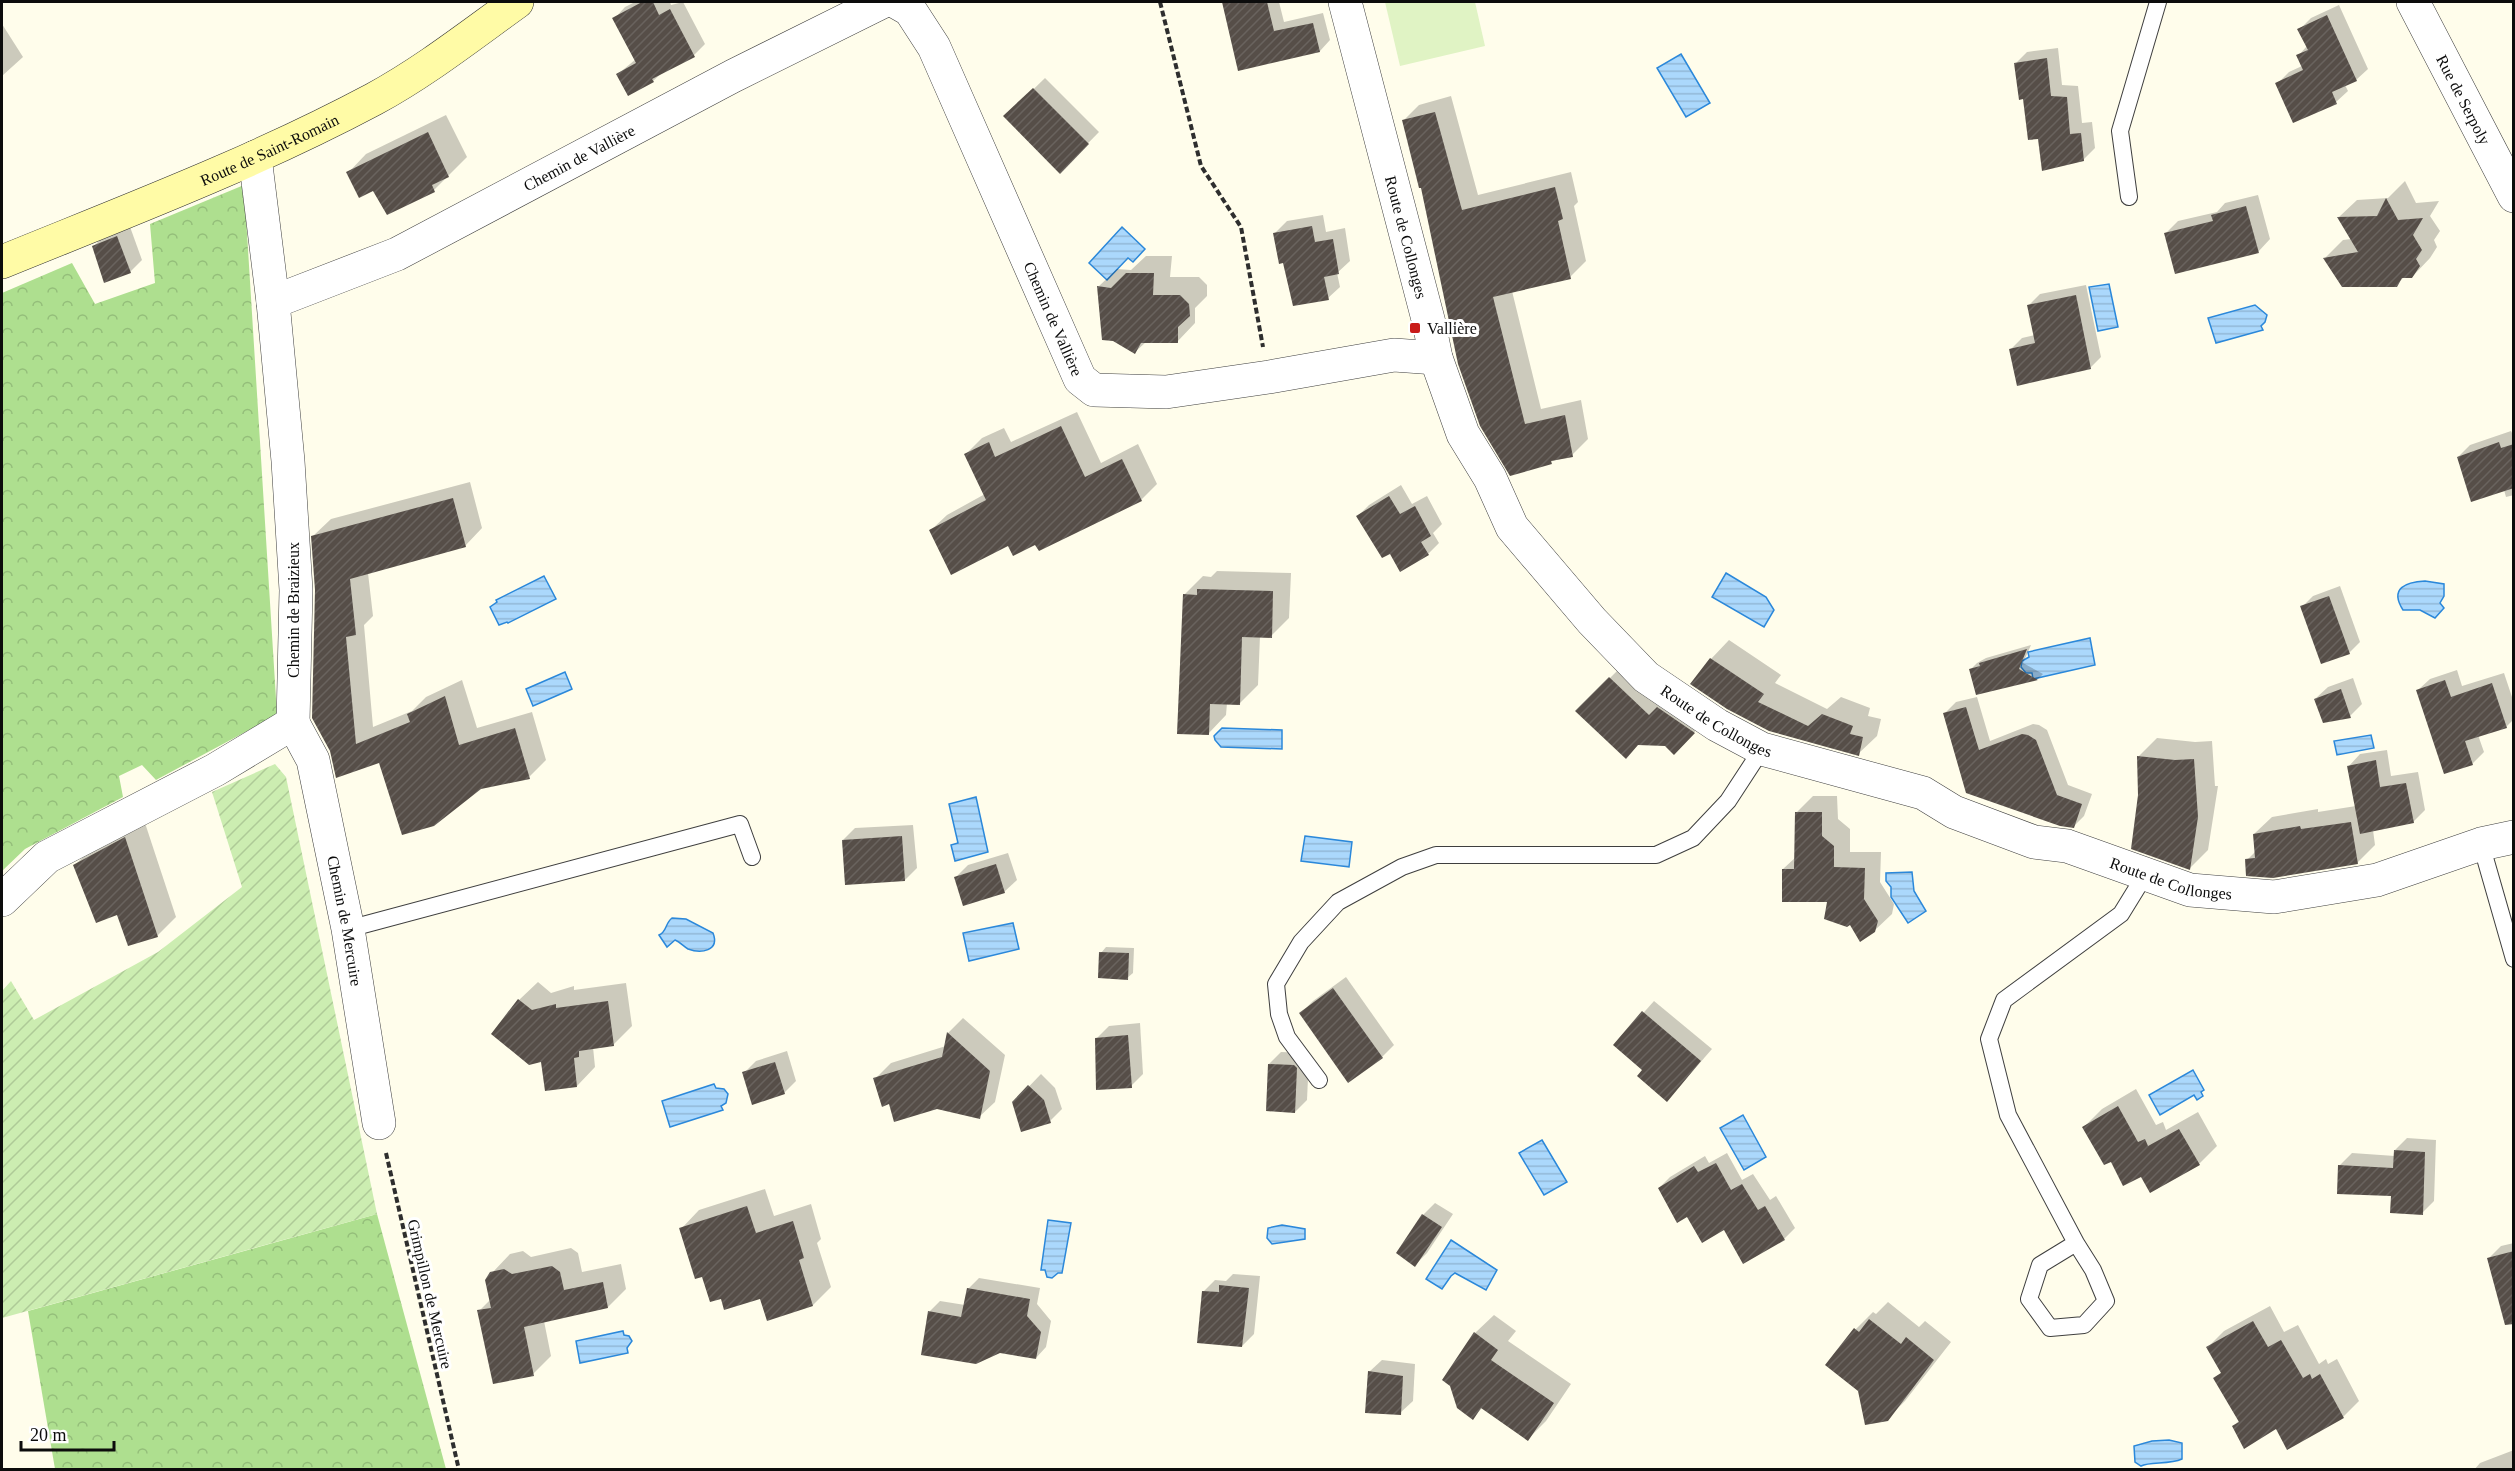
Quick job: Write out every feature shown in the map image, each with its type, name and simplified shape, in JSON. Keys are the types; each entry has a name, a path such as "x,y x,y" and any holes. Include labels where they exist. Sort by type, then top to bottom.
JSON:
{"main road":[{"name":"Route de Saint-Romain","path":"2,262 255,157 375,98 441,57 517,2"}],"street":[{"name":"Chemin de Vallière","path":"273,302 397,254 733,76 882,2"},
{"name":"Chemin de Vallière","path":"896,2 910,10 934,47 1080,379 1094,390 1166,392 1269,378 1394,355 1436,358"},
{"name":"Route de Collonges","path":"1345,2 1429,323 1436,358 1462,434 1490,478 1512,527 1592,621 1646,677 1717,725 1762,749 1923,793 1954,812 2034,842 2067,846 2190,890 2274,897 2377,880 2481,844 2514,837"},
{"name":"Rue de Serpoly","path":"2413,2 2514,196"},
{"name":"Chemin de Braizieux","path":"255,157 273,302 288,460 296,590 293,723"},
{"path":"2,900 47,857 215,770 293,723"},
{"name":"Chemin de Mercuire","path":"293,723 313,760 348,929 379,1124"}],"lane":[{"path":"2129,197 2120,131 2158,2"},
{"path":"1318,1080 1287,1037 1279,1014 1276,984 1300,942 1338,902 1402,867 1436,855 1656,855 1693,838 1728,801 1762,749"},
{"path":"348,929 740,824 752,857"},
{"path":"2481,844 2514,959"},
{"path":"2076,1243 2040,1265 2029,1299 2050,1328 2084,1325 2106,1301 2093,1270 2076,1243 2008,1115 1989,1039 2004,1000 2121,914 2145,875"}],"path":[{"path":"1160,2 1201,166 1240,226 1269,378"},
{"name":"Grimpillon de Mercuire","path":"379,1124 459,1470"}],"green space":[{"path":"1385,2 1475,2 1485,46 1400,66"},
{"path":"244,185 277,715 156,780 142,765 119,776 123,797 25,849 2,871 2,293 72,263 95,304 155,283 150,224"},
{"path":"275,764 286,777 377,1214 2,1318 2,991 11,981 34,1020 158,952 242,887 212,792"},
{"path":"377,1214 446,1469 55,1469 28,1311"}],"water":[{"path":"1681,54 1710,103 1686,117 1657,68"},
{"path":"1122,227 1145,249 1133,262 1128,258 1107,280 1089,263"},
{"path":"2109,284 2118,327 2098,331 2089,287"},
{"path":"2255,305 2267,315 2261,326 2263,330 2216,343 2208,318"},
{"path":"1726,573 1766,597 1774,610 1764,627 1712,597"},
{"path":"544,576 556,599 508,623 499,625 490,607 497,602 496,600"},
{"path":"2425,581 2444,584 2444,596 2440,603 2444,608 2435,618 2420,610 2403,610 2399,602 2399,591 2402,588 2412,583"},
{"path":"2090,638 2095,665 2033,679 2032,673 2026,673 2021,667 2022,661 2029,657 2028,652"},
{"path":"565,672 572,689 533,706 526,689"},
{"path":"1222,728 1282,730 1282,749 1221,747 1214,736"},
{"path":"2371,735 2374,748 2337,755 2334,741"},
{"path":"976,797 988,852 955,861 951,845 958,843 949,804"},
{"path":"1305,836 1352,842 1349,867 1301,861"},
{"path":"1912,872 1914,891 1926,911 1908,923 1891,897 1891,887 1886,881 1886,873"},
{"path":"672,918 686,919 713,933 712,947 698,951 688,949 675,940 667,947 659,935"},
{"path":"1013,923 1019,949 969,961 963,933"},
{"path":"2193,1070 2204,1090 2201,1092 2203,1096 2197,1100 2194,1095 2160,1115 2149,1095"},
{"path":"714,1084 716,1088 724,1089 728,1094 726,1103 721,1106 723,1110 670,1127 662,1101"},
{"path":"1743,1115 1766,1157 1744,1170 1720,1128"},
{"path":"1542,1140 1567,1182 1544,1195 1519,1153"},
{"path":"1048,1220 1071,1223 1062,1273 1052,1278 1047,1277 1045,1270 1041,1270"},
{"path":"1282,1225 1305,1229 1305,1239 1272,1244 1267,1238 1268,1228"},
{"path":"1451,1240 1497,1270 1486,1290 1455,1273 1442,1289 1426,1279"},
{"path":"623,1331 624,1335 629,1336 632,1341 627,1348 628,1353 580,1363 576,1341"},
{"path":"2169,1440 2182,1443 2182,1459 2141,1466 2135,1462 2134,1446 2152,1441"}],"building":[{"path":"642,2 653,2 659,15 670,9 695,57 652,79 654,82 628,96 616,74 636,63 612,18"},
{"path":"1222,2 1267,2 1274,31 1313,23 1320,52 1238,71"},
{"path":"2327,15 2357,81 2332,92 2337,104 2293,123 2275,83 2303,70 2296,55 2308,50 2297,29"},
{"path":"2047,58 2051,96 2067,97 2070,134 2081,133 2084,161 2042,171 2038,139 2028,140 2023,99 2019,100 2014,63"},
{"path":"1033,88 1089,144 1060,174 1003,116"},
{"path":"1435,112 1462,210 1555,187 1563,219 1558,221 1571,279 1493,297 1525,424 1565,415 1573,457 1551,461 1552,464 1510,476 1480,426 1458,364 1421,188 1419,188 1402,120"},
{"path":"428,132 449,177 432,185 435,192 387,215 373,191 359,198 346,172"},
{"path":"2386,198 2398,220 2423,218 2413,235 2422,250 2416,259 2420,266 2412,278 2402,278 2397,287 2342,287 2323,258 2358,252 2337,217 2377,216"},
{"path":"2246,206 2259,253 2175,274 2164,233 2213,221 2211,215"},
{"path":"1312,226 1315,242 1333,239 1339,274 1324,277 1329,300 1293,306 1283,263 1279,264 1273,233"},
{"path":"117,236 131,273 104,283 92,246"},
{"path":"1126,273 1154,273 1153,295 1180,295 1189,304 1190,316 1178,327 1178,343 1141,343 1135,354 1113,341 1102,340 1097,286 1111,288"},
{"path":"2076,295 2091,369 2017,386 2009,349 2035,343 2027,305"},
{"path":"1061,426 1085,477 1122,459 1142,501 1039,551 1035,545 1013,556 1008,546 951,575 929,530 986,500 964,454 989,442 995,457"},
{"path":"2499,442 2501,448 2514,444 2514,488 2471,502 2457,457"},
{"path":"1389,496 1400,514 1415,506 1431,536 1421,542 1429,555 1400,572 1390,554 1382,558 1356,516"},
{"path":"453,498 466,547 350,579 356,635 346,637 356,744 410,722 407,714 445,696 459,745 515,728 530,779 481,789 434,826 402,835 379,763 336,778 330,751 312,718 315,590 311,536"},
{"path":"1197,589 1273,591 1272,638 1242,637 1240,705 1210,704 1209,735 1177,734 1183,594 1197,595"},
{"path":"2329,596 2350,654 2321,664 2300,606"},
{"path":"2027,649 2019,669 2038,680 1976,695 1969,669 1980,666 1979,663"},
{"path":"1710,658 1764,694 1758,702 1808,726 1822,714 1853,726 1850,734 1863,737 1859,756 1769,731 1727,709 1690,684"},
{"path":"1609,677 1649,715 1657,707 1695,733 1674,755 1665,746 1638,745 1626,759 1575,711"},
{"path":"2445,680 2451,697 2492,683 2507,728 2465,741 2473,765 2444,774 2416,690"},
{"path":"2341,689 2351,718 2323,723 2314,699"},
{"path":"1966,707 1979,750 2022,734 2036,740 2057,795 2082,804 2074,828 2060,826 1966,793 1943,713"},
{"path":"2137,756 2175,760 2194,759 2198,817 2190,870 2131,849 2138,795"},
{"path":"2376,760 2380,787 2406,783 2414,823 2360,834 2347,766"},
{"path":"1795,812 1822,812 1822,836 1834,846 1834,867 1865,868 1864,899 1878,921 1875,932 1860,942 1850,925 1847,927 1824,919 1827,902 1782,902 1782,869 1794,869"},
{"path":"2351,822 2358,864 2273,878 2246,876 2245,859 2255,858 2253,834 2300,826 2301,829"},
{"path":"902,836 905,881 845,885 842,840"},
{"path":"125,837 158,937 128,946 117,915 96,923 73,865"},
{"path":"996,864 1005,893 963,906 954,877"},
{"path":"1099,952 1129,953 1128,980 1098,978"},
{"path":"1333,988 1383,1058 1348,1083 1299,1013"},
{"path":"518,999 532,1010 556,1004 556,1008 608,1001 614,1046 579,1051 579,1057 574,1058 577,1087 545,1091 541,1062 529,1065 491,1034"},
{"path":"1642,1011 1701,1061 1667,1102 1637,1076 1642,1070 1613,1045"},
{"path":"947,1032 990,1071 980,1119 937,1109 894,1122 889,1104 882,1107 873,1078 942,1057"},
{"path":"1128,1035 1132,1088 1096,1090 1095,1038"},
{"path":"775,1062 785,1094 752,1105 742,1072"},
{"path":"1268,1064 1294,1065 1297,1068 1295,1113 1266,1111"},
{"path":"1028,1085 1044,1100 1051,1123 1021,1132 1012,1102"},
{"path":"2118,1106 2138,1142 2145,1139 2148,1146 2179,1129 2200,1165 2150,1193 2141,1177 2123,1186 2111,1162 2104,1165 2082,1127"},
{"path":"2394,1150 2425,1152 2423,1215 2390,1213 2391,1196 2337,1194 2338,1165 2393,1168"},
{"path":"1716,1163 1731,1190 1742,1184 1758,1210 1765,1206 1785,1240 1743,1264 1724,1230 1702,1243 1687,1217 1677,1223 1658,1188 1694,1166 1698,1172"},
{"path":"747,1206 756,1233 793,1221 804,1258 799,1260 813,1306 767,1321 760,1299 724,1310 721,1299 710,1302 702,1277 695,1279 679,1228"},
{"path":"1422,1214 1442,1227 1415,1267 1396,1253"},
{"path":"2514,1251 2514,1324 2505,1325 2487,1258"},
{"path":"552,1266 560,1272 564,1290 603,1282 608,1308 524,1327 534,1376 493,1384 477,1310 491,1308 485,1280 490,1272 504,1269 512,1274"},
{"path":"1219,1285 1249,1288 1242,1347 1197,1343 1202,1291 1219,1292"},
{"path":"967,1288 1030,1299 1027,1316 1041,1332 1036,1359 1000,1353 976,1364 921,1355 928,1311 961,1317"},
{"path":"1869,1319 1901,1344 1906,1337 1934,1360 1888,1421 1865,1425 1858,1391 1825,1365 1854,1328 1859,1332"},
{"path":"2253,1321 2268,1347 2281,1340 2303,1378 2310,1374 2312,1379 2320,1374 2344,1418 2287,1450 2276,1429 2244,1449 2232,1426 2239,1422 2213,1378 2221,1373 2206,1347"},
{"path":"1474,1332 1498,1350 1491,1360 1554,1403 1528,1441 1481,1408 1473,1420 1457,1408 1450,1386 1442,1380"},
{"path":"1368,1371 1403,1376 1401,1415 1365,1413"}],"place":[{"name":"Vallière","path":"1415,328"}]}
